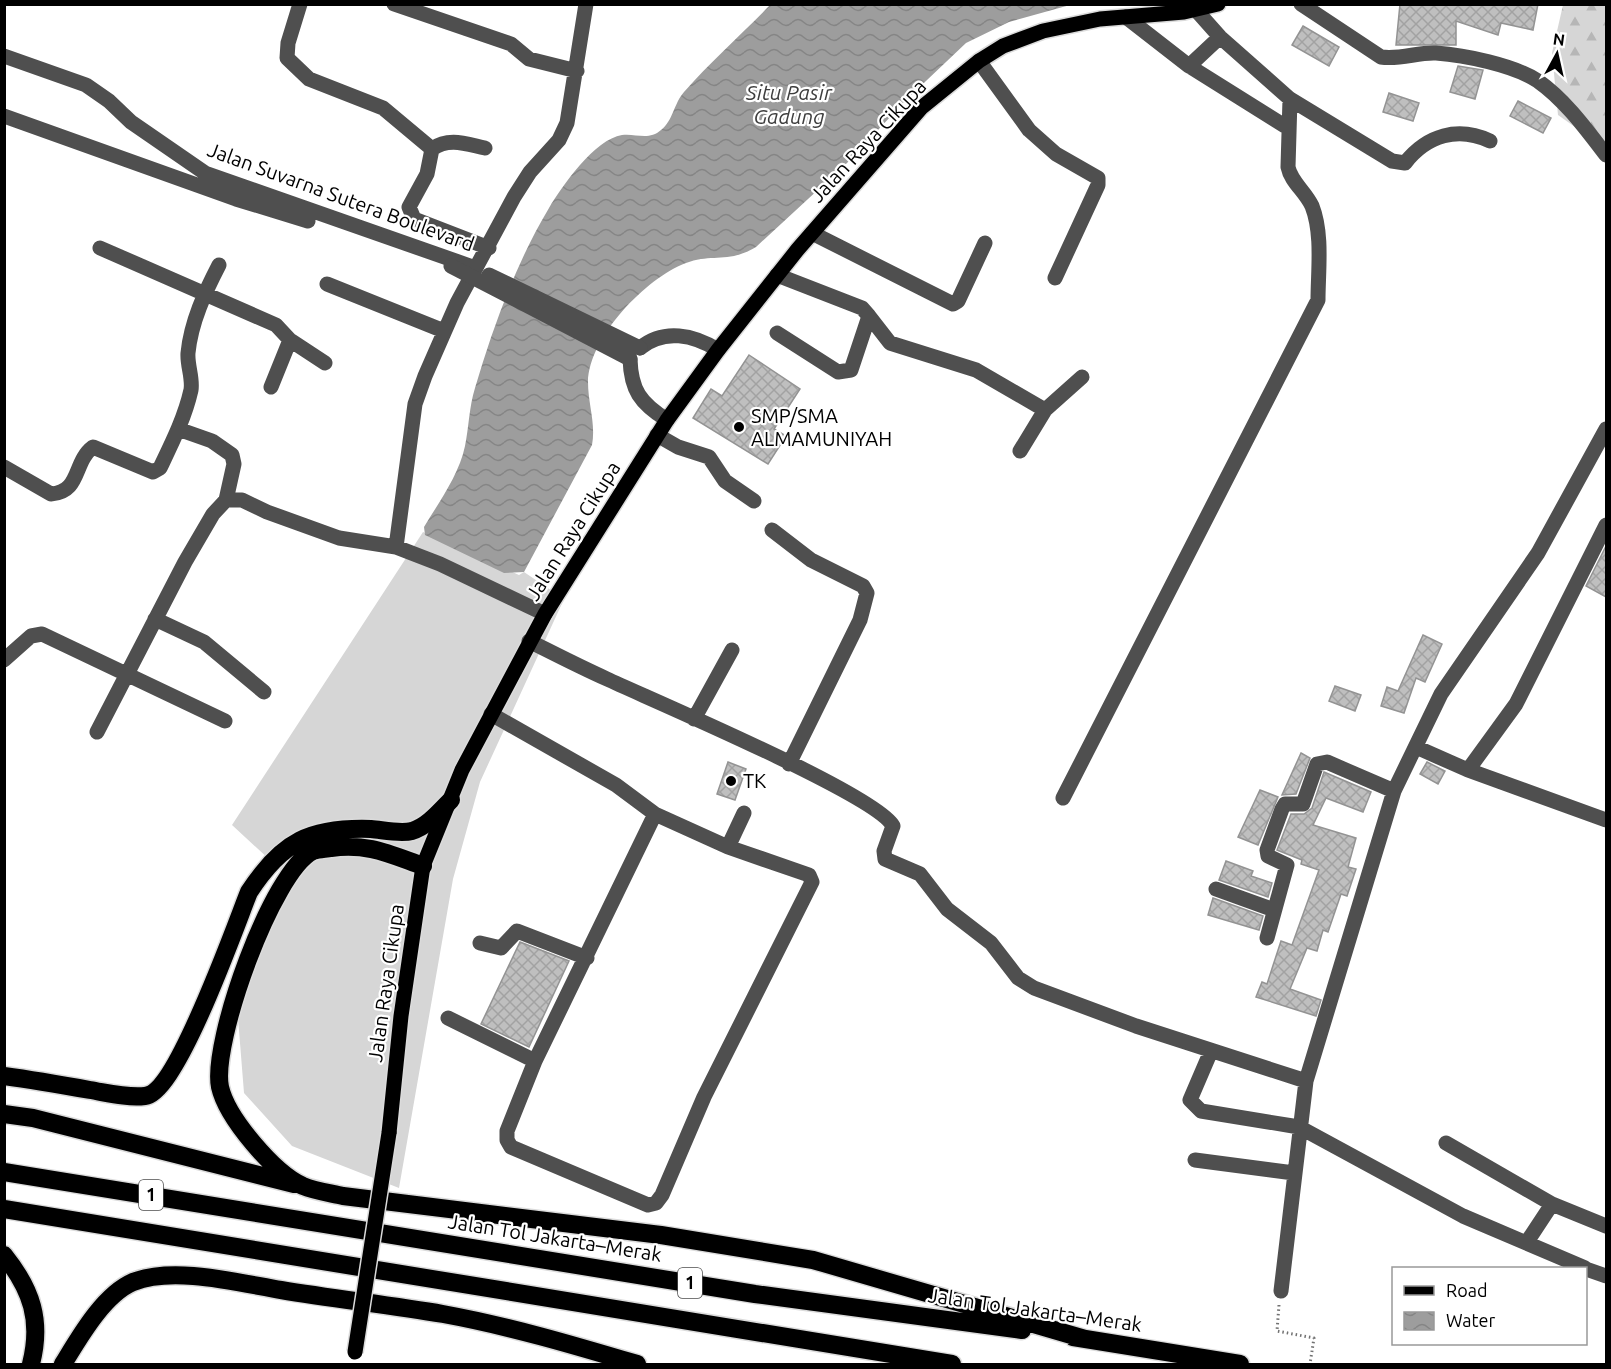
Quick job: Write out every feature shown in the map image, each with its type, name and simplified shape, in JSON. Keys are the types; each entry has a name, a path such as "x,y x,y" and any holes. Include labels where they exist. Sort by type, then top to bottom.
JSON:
{"highway":[{"path":"4,1076 123,1095 147,1096 154,1092 162,1086 175,1065 191,1032 249,891 279,852 298,839 324,831 350,828 411,831 427,824 451,800"},
{"path":"302,1186 255,1149 220,1086 228,1030 246,961 288,875 313,851 366,846 423,866"},
{"path":"4,1114 33,1118 343,1196 661,1235 813,1260 1084,1339"},
{"name":"Jalan Tol Jakarta–Merak","path":"4,1172 755,1294 1084,1339 1240,1365"},
{"name":"1","path":"4,1209 952,1365"},
{"path":"4,1255 22,1278 29,1292 36,1343 31,1365"},
{"path":"63,1365 84,1329 114,1296 132,1283 160,1276 212,1279 441,1314 581,1347 637,1365"}],"main road":[{"name":"Jalan Raya Cikupa","path":"354,1358 389,1133 401,1016 423,866 491,714 529,641 657,435 718,350 812,233 921,108 979,61 1003,46 1037,33 1100,19 1196,10 1218,4"}],"street":[{"path":"300,4 288,43 287,58 314,82 383,108 432,149"},
{"path":"394,4 511,44 529,59 577,71"},
{"path":"396,547 415,404 444,331 514,197 530,172 559,140 567,123 586,4"},
{"path":"1301,4 1382,57 1393,59 1432,53 1448,54 1495,64 1531,77 1569,109 1606,155"},
{"path":"1196,10 1220,37 1290,99 1401,165 1428,143 1453,133 1475,134 1490,141"},
{"path":"1126,17 1189,66 1288,128"},
{"path":"1189,66 1220,37"},
{"name":"Jalan Suvarna Sutera Boulevard","path":"4,56 86,85 109,101 131,122 205,173 470,266 635,354"},
{"path":"979,61 1029,130 1056,154 1098,178 1098,185 1055,278"},
{"path":"1063,798 1318,300 1318,240 1312,207 1290,177 1288,128 1290,99"},
{"name":"Jalan Suvarna Sutera Boulevard","path":"4,116 184,181 451,266 635,354"},
{"path":"485,148 455,142 439,144 432,149 427,174 409,207 414,219 489,248"},
{"path":"812,233 952,304 958,301 986,243"},
{"path":"100,248 276,325 290,340 325,363"},
{"path":"4,467 51,494 68,490 75,482 84,456 93,447 137,466 157,470 178,429 191,390 188,353 204,295 219,265"},
{"path":"777,275 862,308 890,343 976,370 1045,410"},
{"path":"327,284 444,331"},
{"path":"777,333 838,372 845,373 851,370 869,316"},
{"path":"667,420 653,411 635,390 630,378 635,354 648,342 668,336 688,335 718,350"},
{"path":"271,387 290,340"},
{"path":"1020,451 1045,410 1082,377"},
{"path":"97,732 205,527 226,500 234,464 232,455 212,441 178,429"},
{"path":"1281,1291 1306,1081 1394,791 1441,694 1538,553 1606,429"},
{"path":"657,435 678,447 709,457 725,481 754,501"},
{"path":"226,500 242,500 267,512 339,538 396,547 440,564 545,614"},
{"path":"1468,770 1516,704 1606,525"},
{"path":"772,530 811,560 863,586 867,593 860,620 789,764"},
{"path":"155,619 204,642 264,692"},
{"path":"4,660 31,636 42,634 128,672 225,721"},
{"path":"529,641 789,764 874,809 893,826 884,851 885,859 920,874 947,909 991,943 1025,983 1136,1026 1306,1081"},
{"path":"694,719 732,650"},
{"path":"491,714 616,785 655,814 728,847 809,875 812,882 704,1097 662,1195 656,1203 648,1205 511,1147 507,1140 507,1131 535,1061 655,814"},
{"path":"1416,747 1468,770 1606,820"},
{"path":"1267,938 1287,865 1269,856 1267,850 1285,804 1303,804 1317,764 1327,762 1394,791"},
{"path":"728,847 744,813"},
{"path":"1216,889 1274,910"},
{"path":"480,943 501,948 517,931 587,958"},
{"path":"448,1018 535,1061"},
{"path":"1211,1051 1192,1092 1193,1105 1201,1111 1299,1126 1463,1215 1581,1267"},
{"path":"1446,1143 1552,1204 1606,1226"},
{"path":"1195,1160 1294,1173"},
{"path":"1527,1242 1552,1204"},
{"path":"1587,1270 1606,1276"}],"path":[{"path":"1281,1291 1277,1331 1314,1338 1310,1365"}],"green space":[{"path":"1563,5 1606,5 1606,149 1558,115 1552,53"},
{"path":"423,532 519,575 524,572 564,599 480,782 453,879 399,1188 292,1146 244,1093 238,1018 284,873 232,825"}],"water":[{"name":"Situ Pasir Gadung","path":"770,5 1070,5 1009,22 966,43 907,99 847,163 756,247 737,255 686,263 654,282 622,311 598,347 591,365 588,382 593,429 592,445 524,572 504,573 425,535 424,527 448,488 462,457 473,395 506,296 537,229 555,199 580,165 601,145 622,135 647,136 661,130 668,122 684,92"}],"building":[{"path":"1400,4 1538,4 1533,30 1501,23 1498,35 1456,21 1456,45 1396,45"},
{"path":"1303,26 1339,47 1329,66 1292,45"},
{"path":"1458,66 1483,70 1475,99 1450,92"},
{"path":"1389,93 1419,103 1413,121 1383,112"},
{"path":"1518,101 1551,118 1543,133 1510,116"},
{"path":"749,355 800,389 774,429 786,436 768,464 693,418 711,389 722,396"},
{"path":"1606,546 1606,597 1586,586"},
{"path":"1423,635 1442,644 1425,682 1416,678 1404,713 1381,706 1387,687 1398,691"},
{"path":"1335,686 1361,695 1355,711 1329,701"},
{"path":"1301,753 1310,758 1296,794 1282,795"},
{"name":"TK","path":"728,762 746,769 735,800 717,794"},
{"path":"1427,762 1445,771 1438,784 1420,774"},
{"path":"1324,772 1371,792 1363,812 1326,798 1313,825 1356,838 1348,867 1356,869 1347,896 1341,894 1328,932 1323,930 1317,951 1307,948 1290,989 1321,1000 1316,1016 1256,997 1262,982 1267,984 1281,941 1292,945 1319,870 1301,864 1302,860 1277,850 1291,814 1304,814 1312,808"},
{"path":"1260,790 1278,797 1258,845 1238,837"},
{"path":"1226,861 1253,871 1251,876 1272,883 1268,897 1219,880"},
{"path":"1213,898 1263,916 1259,930 1208,915"},
{"path":"520,942 569,961 529,1047 481,1024"}],"place":[{"name":"SMP/SMA ALMAMUNIYAH","path":"739,427"},
{"name":"TK","path":"731,781"}]}
